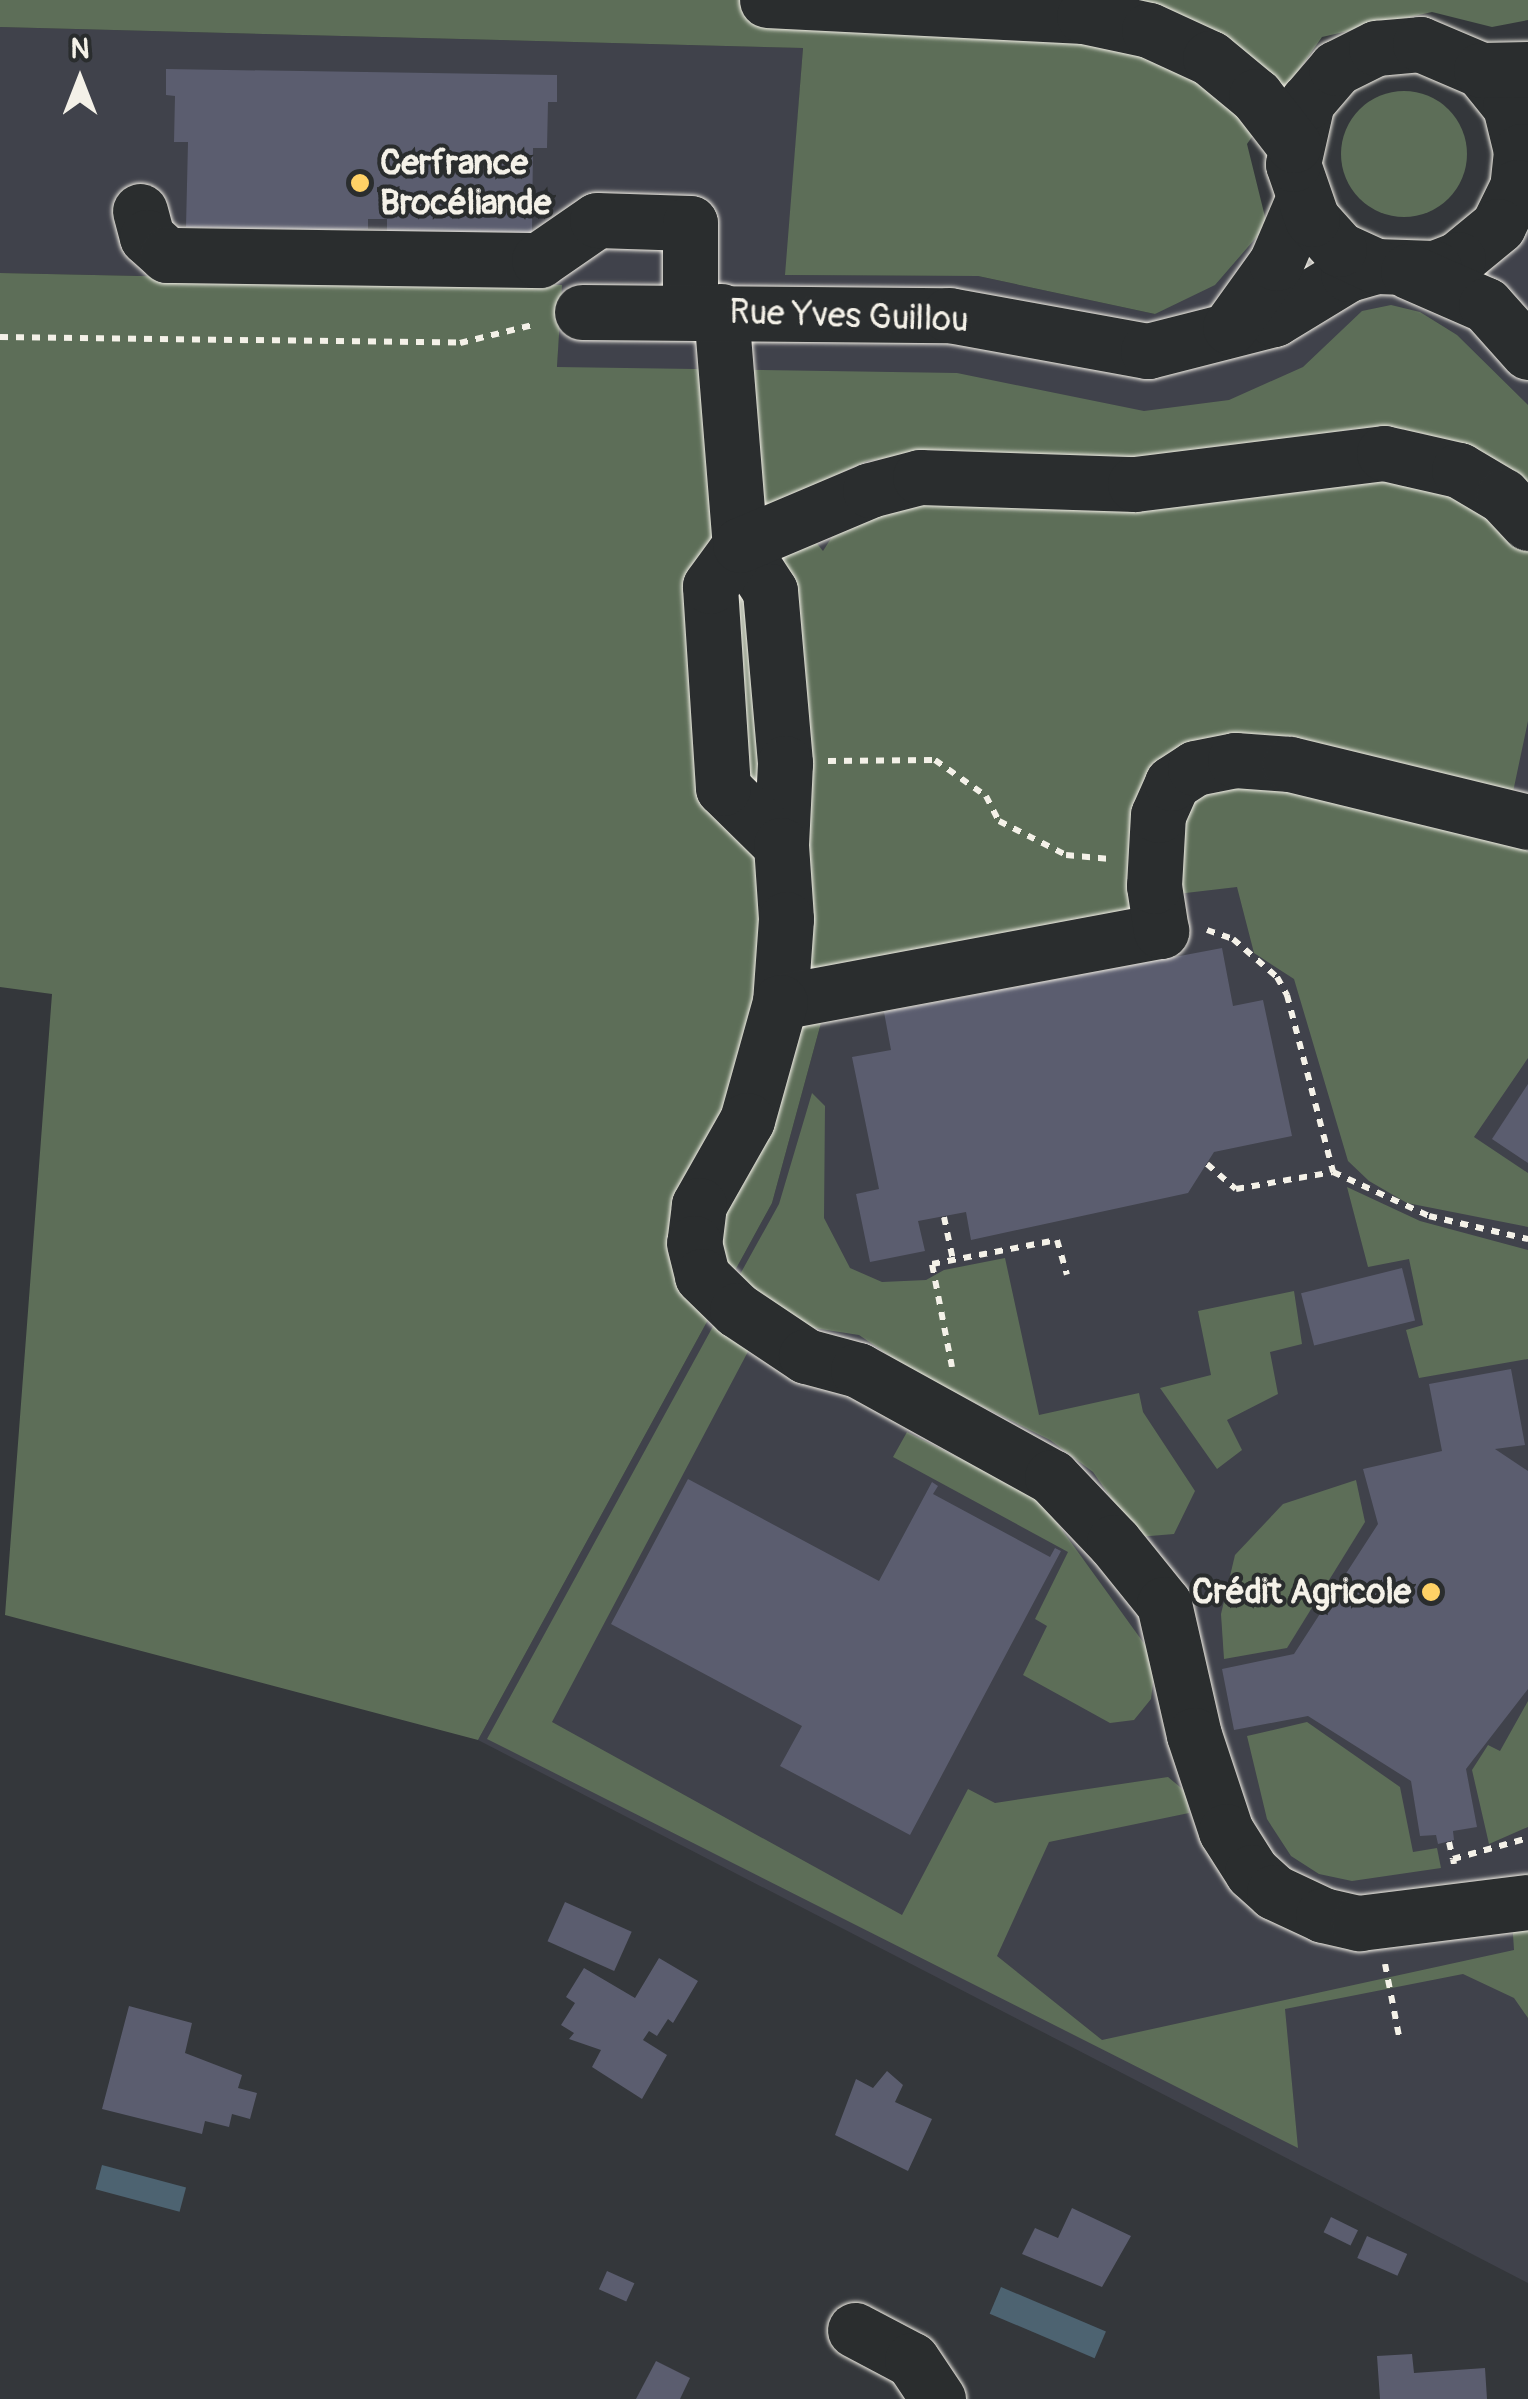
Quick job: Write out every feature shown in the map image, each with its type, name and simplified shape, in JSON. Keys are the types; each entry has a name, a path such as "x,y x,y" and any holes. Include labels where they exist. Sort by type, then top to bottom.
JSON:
{"main road":[{"path":"768,0 1084,16 1149,30 1210,58 1256,96 1294,145"},
{"path":"1392,269 1458,259 1489,236 1512,204 1525,148 1510,106 1504,70 1420,44 1355,56 1307,102 1294,145 1302,202 1339,249 1486,305 1528,352"},
{"path":"1230,327 1276,263 1302,202"},
{"path":"1512,204 1528,262"},
{"path":"140,211 146,237 167,255 539,260 597,220 690,224 740,545 770,592 784,763 782,845 786,918 780,1002 746,1120 700,1206 694,1243 702,1276 736,1310 806,1356 858,1370 1052,1477 1164,1604 1194,1735 1226,1831 1252,1872 1274,1892 1323,1915 1376,1923 1528,1902"},
{"name":"Rue Yves Guillou","path":"582,312 948,314 1148,352 1274,318 1348,274 1392,269"},
{"path":"782,845 724,788 710,586 740,545 870,490 920,477 1135,484 1384,453 1459,470 1503,496 1528,523"},
{"path":"780,1002 1158,908 1158,814 1172,783 1195,768 1235,760 1290,764 1528,822"},
{"path":"855,2330 912,2360 938,2399"}],"path":[{"path":"0,338 460,344 582,312"},
{"path":"784,763 907,756 934,760 986,796 999,821 1066,855 1111,860 1158,908 1222,934 1277,977 1332,1172"},
{"path":"1207,1164 1236,1189 1332,1172 1429,1216 1528,1239"},
{"path":"944,1217 952,1260"},
{"path":"1450,1842 1453,1859"},
{"path":"1376,1923 1399,2036"}],"shaded area":[{"path":"0,27 803,48 786,275 978,276 1155,314 1267,225 1374,289 1528,225 1528,2283 478,1740 772,1203 834,975 557,367 561,285 0,273"}],"green space":[{"path":"0,0 1528,0 1528,20 1492,27 1432,12 1322,37 1247,144 1267,225 1215,285 1155,314 978,276 785,275 803,48 0,27"},
{"path":"1404,91 1428,96 1449,109 1462,130 1467,154 1462,178 1449,199 1428,212 1404,217 1380,212 1359,199 1346,178 1341,154 1346,130 1359,109 1380,96"},
{"path":"0,273 562,285 557,367 957,373 1144,411 1229,400 1303,367 1362,311 1391,305 1420,312 1457,335 1528,405 1528,501 1484,457 1422,433 1353,429 1179,458 918,454 867,461 825,480 791,511 823,551 842,521 914,493 1392,474 1475,504 1528,552 1528,721 1513,792 1207,749 1141,911 834,975 772,1203 478,1740 5,1615 52,994 0,987"},
{"path":"1256,776 1514,838 1528,852 1528,1058 1474,1137 1528,1173 1528,1227 1407,1203 1369,1181 1348,1161 1294,979 1254,953 1237,887 1177,894 1180,817 1192,791"},
{"path":"812,1093 825,1106 824,1218 850,1268 882,1282 926,1280 944,1270 1005,1258 1039,1415 1139,1393 1143,1412 1195,1491 1174,1534 1138,1537 1093,1472 1050,1440 915,1373 859,1335 807,1327 738,1278 779,1204"},
{"path":"1347,1187 1420,1221 1528,1250 1528,1359 1419,1378 1406,1330 1423,1325 1409,1259 1368,1267"},
{"path":"1294,1291 1302,1344 1270,1352 1278,1394 1227,1420 1242,1450 1217,1469 1160,1388 1211,1375 1198,1311"},
{"path":"717,1319 752,1344 552,1722 902,1915 968,1789 995,1803 1168,1777 1186,1792 1189,1813 1049,1842 997,1956 1102,2040 1514,1950 1512,1919 1528,1916 1528,2018 1514,1998 1463,1974 1285,2009 1298,2148 487,1739"},
{"path":"907,1432 1039,1498 1156,1660 1151,1699 1134,1720 1110,1723 1023,1675 1047,1626 1035,1619 1068,1552 893,1457"},
{"path":"1356,1480 1365,1522 1287,1648 1224,1659 1221,1614 1235,1555 1283,1504"},
{"path":"1528,1701 1528,1827 1489,1844 1472,1770 1488,1745 1500,1751"},
{"path":"1307,1722 1400,1787 1413,1852 1437,1848 1441,1868 1352,1881 1319,1874 1291,1856 1267,1819 1247,1736"}],"water":[{"path":"102,2165 186,2188 180,2212 96,2189"},
{"path":"1001,2287 1106,2332 1095,2358 990,2314"}],"building":[{"name":"Cerfrance Brocéliande","path":"166,69 557,75 557,102 548,102 547,148 533,148 532,233 387,231 387,219 368,219 368,229 346,230 186,227 188,142 174,142 175,96 166,95"},
{"path":"1222,948 1233,1006 1263,1000 1292,1136 1214,1152 1188,1193 971,1240 966,1212 918,1221 925,1251 870,1262 856,1194 879,1189 852,1057 891,1050 884,1012"},
{"path":"1528,1084 1528,1163 1492,1139"},
{"path":"1402,1268 1415,1320 1314,1346 1301,1293"},
{"name":"Crédit Agricole","path":"1511,1369 1525,1445 1495,1449 1528,1471 1528,1689 1466,1769 1477,1827 1453,1831 1454,1840 1438,1844 1436,1835 1420,1836 1411,1781 1308,1716 1234,1730 1222,1669 1294,1654 1378,1524 1363,1469 1442,1451 1429,1384"},
{"path":"688,1479 879,1581 932,1482 938,1486 933,1494 1050,1557 1055,1548 1061,1551 910,1835 780,1766 802,1726 611,1624"},
{"path":"565,1902 632,1932 614,1971 548,1941"},
{"path":"659,1958 698,1981 673,2023 668,2019 657,2036 649,2031 643,2040 667,2055 642,2099 592,2067 601,2050 569,2039 574,2033 561,2025 575,2003 566,1997 584,1968 635,1998"},
{"path":"129,2006 192,2023 185,2053 242,2075 238,2088 257,2093 250,2119 232,2114 229,2127 205,2121 202,2134 102,2109"},
{"path":"887,2071 903,2085 895,2102 932,2119 908,2171 835,2135 856,2079 873,2088"},
{"path":"1072,2208 1131,2236 1102,2287 1022,2254 1035,2228 1058,2238"},
{"path":"1331,2217 1358,2230 1351,2245 1324,2232"},
{"path":"1367,2236 1407,2254 1397,2276 1357,2258"},
{"path":"607,2271 634,2283 626,2301 599,2289"},
{"path":"1412,2354 1414,2373 1485,2368 1487,2399 1380,2399 1377,2356"},
{"path":"656,2361 690,2378 680,2399 636,2399"}],"place":[{"name":"Cerfrance Brocéliande","path":"360,183"},
{"name":"Crédit Agricole","path":"1431,1592"}]}
